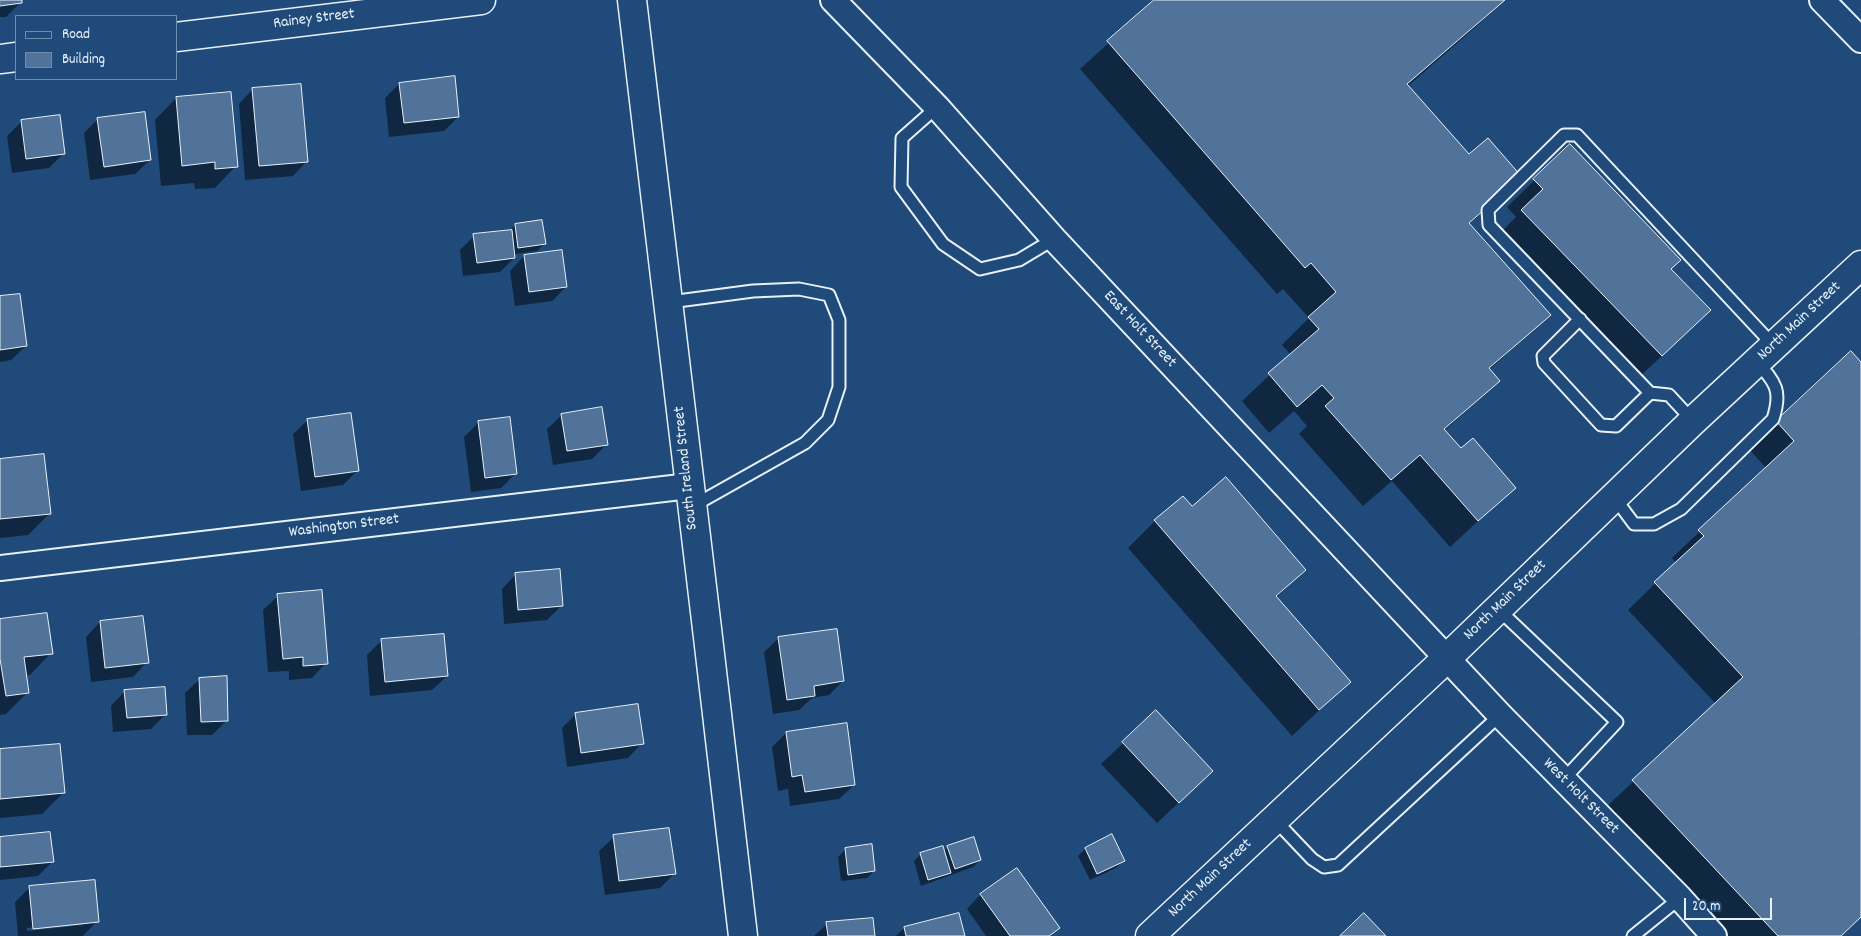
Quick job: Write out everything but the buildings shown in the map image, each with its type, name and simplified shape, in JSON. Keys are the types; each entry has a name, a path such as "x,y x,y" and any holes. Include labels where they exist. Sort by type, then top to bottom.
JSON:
{"street":[{"name":"Rainey Street","path":"178,37 481,0"},
{"name":"South Ireland Street","path":"632,0 670,302 690,496 743,936"},
{"name":"East Holt Street","path":"833,0 936,107 1054,239 1447,658"},
{"path":"1822,0 1861,40"},
{"path":"0,59 15,57"},
{"name":"North Main Street","path":"1150,936 1447,658 1613,496 1861,265"},
{"name":"Washington Street","path":"0,568 690,496"},
{"name":"West Holt Street","path":"1447,658 1563,780 1680,898 1714,936"}],"lane":[{"path":"936,107 902,138 901,186 943,244 980,268 1019,260 1054,239"},
{"path":"1613,496 1634,524 1654,524 1681,508 1773,419 1779,401 1766,354 1577,135 1564,136 1488,210 1489,225 1650,392 1669,395 1693,421"},
{"path":"670,302 753,291 799,289 829,295 839,320 838,388 828,420 805,443 690,496"},
{"path":"1580,319 1543,356 1544,363 1601,425 1616,426 1650,392"},
{"path":"1498,609 1617,722 1563,780"},
{"path":"1275,819 1312,859 1324,867 1338,865 1500,715"},
{"path":"1633,936 1680,898"}]}
